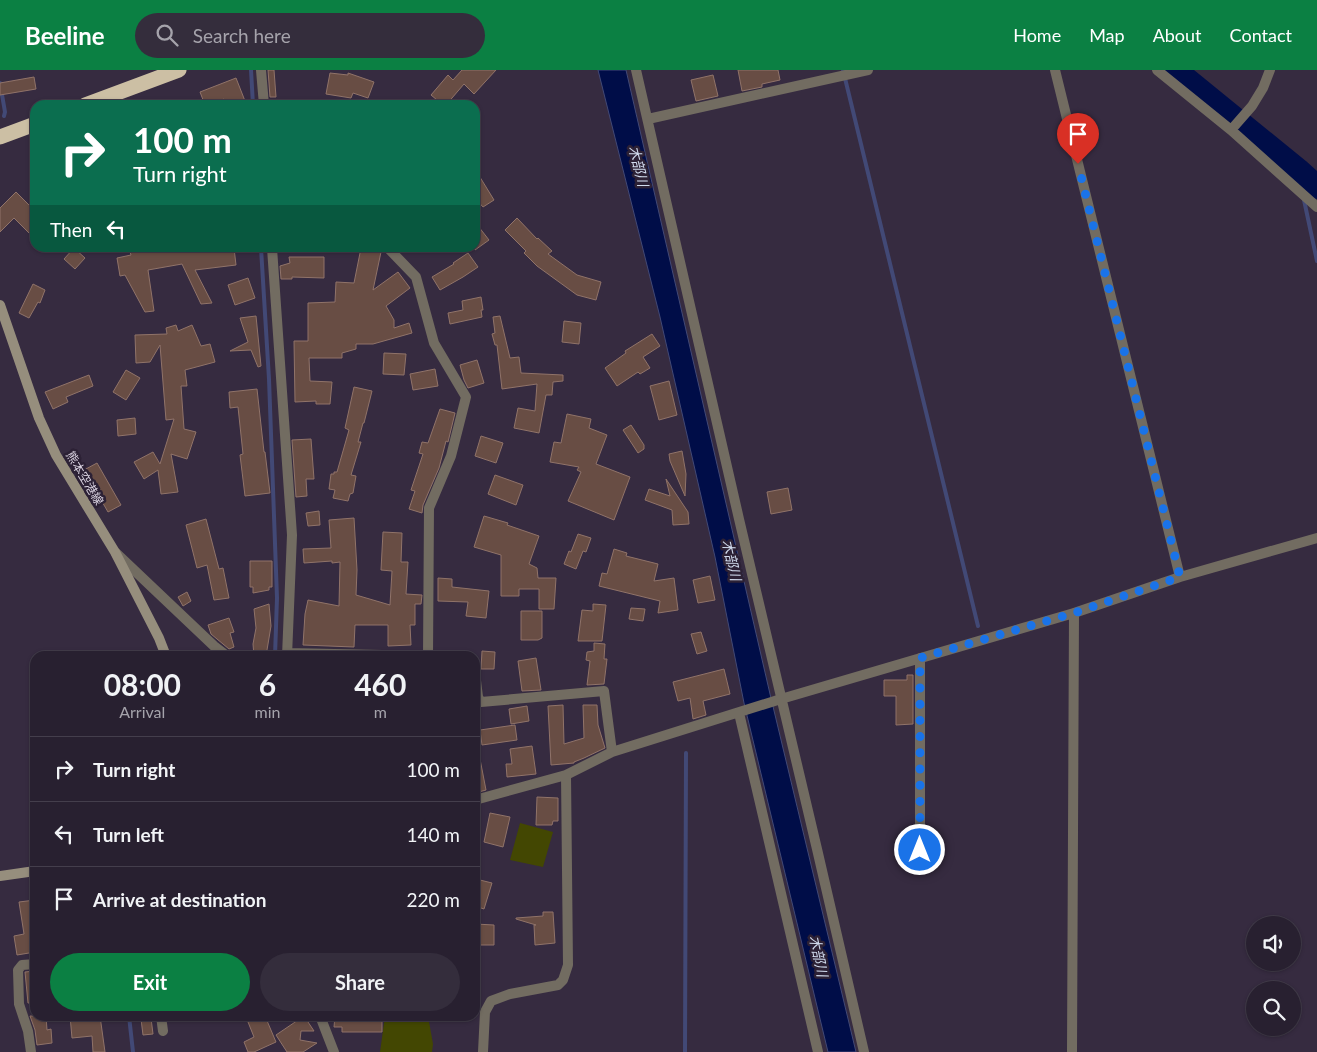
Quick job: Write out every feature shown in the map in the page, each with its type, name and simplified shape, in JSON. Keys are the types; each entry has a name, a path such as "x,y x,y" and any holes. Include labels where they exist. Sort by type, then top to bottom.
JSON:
{"highway":[{"path":"98,100 179,70"},
{"path":"0,137 30,126"}],"main road":[{"name":"熊本空港線","path":"0,306 39,418 56,455 115,552 164,651"},
{"path":"0,876 30,872"}],"street":[{"path":"261,70 264,100"},
{"path":"636,70 864,1052"},
{"path":"648,119 868,70"},
{"path":"1055,70 1180,577"},
{"path":"1157,70 1230,130 1317,207"},
{"path":"1230,130 1252,106 1270,70"},
{"path":"272,252 292,535 287,651"},
{"path":"392,252 416,277 434,343 466,397 451,456 429,508 429,651"},
{"path":"480,799 566,774 612,752 781,699 1074,613 1180,577 1317,538"},
{"path":"115,552 220,651"},
{"path":"1072,1052 1074,613"},
{"path":"920,658 920,850"},
{"path":"480,700 481,702 604,691 612,752"},
{"path":"739,713 818,1052"},
{"path":"482,1052 485,1012 492,1001 510,994 558,986 563,980 568,965 566,774"},
{"path":"30,964 22,965 18,970 19,1004 28,1031 31,1052"},
{"path":"161,1021 164,1031"},
{"path":"322,1021 334,1052"}],"shaded area":[{"path":"520,823 553,832 543,867 510,860"},
{"path":"384,1021 429,1021 433,1044 432,1052 380,1052"}],"water":[{"name":"木部川","path":"598,70 626,70 770,694 856,1052 828,1052 744,703 715,557 660,317"}],"building":[{"path":"268,70 274,70 276,97 270,97"},
{"path":"462,70 496,70 474,94 464,84 450,100 437,100 431,95 448,75 453,80"},
{"path":"738,70 778,70 780,80 762,84 762,87 742,91"},
{"path":"330,73 348,75 348,73 374,82 368,98 353,93 351,98 326,94"},
{"path":"713,75 718,96 696,101 691,80"},
{"path":"34,77 36,89 0,95 0,83"},
{"path":"236,78 245,100 203,100 200,92"},
{"path":"480,177 494,200 483,207 480,204"},
{"path":"16,192 30,206 30,234 14,218 0,232 0,208"},
{"path":"517,218 537,239 552,251 548,254 577,275 601,282 596,300 577,295 537,266 524,253 526,251 505,230"},
{"path":"480,228 489,240 480,246"},
{"path":"70,252 78,252 85,258 75,269 64,259"},
{"path":"130,252 234,252 236,265 195,270 212,303 201,304 182,264 148,270 154,311 145,312 125,275 120,276 117,258 131,255"},
{"path":"360,252 381,252 373,290 398,272 410,288 386,306 394,320 394,328 409,323 412,333 373,344 356,344 356,349 342,353 342,358 309,358 310,381 332,382 330,404 316,404 316,401 295,402 294,341 308,341 308,303 335,302 336,282 354,283"},
{"path":"468,253 478,267 440,290 432,277"},
{"path":"289,257 324,257 324,278 292,277 292,279 281,279 280,266 290,263"},
{"path":"248,278 255,298 235,305 228,285"},
{"path":"33,284 45,290 40,303 38,302 29,318 19,313"},
{"path":"481,297 482,317 450,324 448,313 463,310 462,301"},
{"path":"256,316 261,366 258,367 251,350 230,351 248,342 240,318"},
{"path":"500,316 510,358 519,357 521,373 563,375 563,381 553,382 552,395 546,395 539,433 514,428 518,408 535,411 537,384 502,389 497,345 495,345 492,334 495,333 493,317"},
{"path":"564,321 581,323 579,344 562,342"},
{"path":"176,325 178,331 192,325 201,346 210,344 215,362 185,370 187,386 181,386 184,429 196,432 187,459 171,454 178,492 161,494 158,470 144,479 134,462 153,452 160,464 174,419 166,420 160,345 150,362 136,363 135,335 167,334 166,328"},
{"path":"652,334 660,346 643,357 650,368 640,374 638,372 617,386 605,368 626,353 625,351"},
{"path":"384,353 406,354 404,375 383,374"},
{"path":"477,360 484,383 468,388 460,365"},
{"path":"435,369 438,386 413,390 410,374"},
{"path":"126,370 140,378 126,400 113,392"},
{"path":"89,375 93,386 66,397 68,402 53,409 45,392"},
{"path":"669,381 677,415 659,420 650,386"},
{"path":"354,387 372,391 358,442 361,442 351,475 356,476 353,493 350,494 348,501 333,498 335,490 329,489 331,474 337,472 349,430 345,428"},
{"path":"257,389 270,493 245,496 240,455 243,454 238,407 230,408 229,392"},
{"path":"440,409 455,413 448,442 446,441 439,468 423,505 422,513 409,509 415,491 411,490 423,454 419,453 422,442 428,443"},
{"path":"567,414 591,419 589,428 607,435 596,464 630,477 614,520 568,501 581,472 577,470 579,467 550,462 554,442 561,443"},
{"path":"135,418 136,434 118,436 117,420"},
{"path":"631,425 644,445 644,449 638,453 623,430"},
{"path":"481,436 503,443 496,463 475,456"},
{"path":"311,439 314,479 306,479 307,496 296,497 292,440"},
{"path":"682,451 686,474 685,496 670,461 669,454"},
{"path":"97,463 121,505 108,512 84,470"},
{"path":"495,475 523,485 516,505 488,494"},
{"path":"666,479 688,512 689,524 673,525 672,510 645,500 649,489 670,496"},
{"path":"788,488 792,510 771,514 767,492"},
{"path":"319,511 320,525 308,526 306,513"},
{"path":"484,516 508,523 507,525 539,536 529,564 537,568 538,578 556,578 554,609 539,609 539,589 519,589 519,596 501,596 501,555 474,547"},
{"path":"354,518 357,570 356,595 390,605 392,571 381,570 383,532 402,533 401,562 408,562 406,594 422,595 421,604 415,604 415,625 410,625 411,645 388,646 388,625 355,625 354,647 303,645 308,600 339,606 340,562 304,563 303,549 331,548 329,520"},
{"path":"206,519 219,569 223,568 229,598 214,600 207,565 197,568 186,525"},
{"path":"578,534 591,538 586,552 583,551 576,569 564,564"},
{"path":"614,549 627,553 626,556 658,564 654,581 674,578 678,610 658,613 660,601 599,586 602,573 607,574"},
{"path":"250,561 272,561 272,587 269,587 269,590 253,593 253,587 250,587"},
{"path":"710,576 715,600 698,603 693,580"},
{"path":"438,578 452,579 452,587 489,591 486,618 466,616 468,602 438,601"},
{"path":"187,592 191,601 183,606 178,597"},
{"path":"269,604 271,626 267,651 254,651 256,628 254,609"},
{"path":"593,604 606,605 602,641 578,641 582,610 593,611"},
{"path":"631,608 645,609 643,621 629,619"},
{"path":"521,611 542,611 542,638 538,640 521,640"},
{"path":"229,618 234,632 230,633 234,647 229,649 211,634 208,625"},
{"path":"701,632 707,651 697,654 691,634"},
{"path":"594,643 605,644 604,659 607,659 604,684 587,685 590,661 586,660 587,652 594,651"},
{"path":"482,651 495,652 494,669 481,669"},
{"path":"536,658 541,690 522,691 518,661"},
{"path":"724,669 730,694 703,701 706,715 693,719 690,698 678,701 673,682"},
{"path":"907,675 913,675 913,724 896,725 896,696 884,696 884,680 907,680"},
{"path":"563,705 564,744 584,738 583,705 597,705 598,725 605,748 574,763 551,765 548,706"},
{"path":"527,706 529,721 511,724 509,709"},
{"path":"515,725 517,740 482,745 480,730"},
{"path":"532,746 536,774 507,777 506,764 512,764 510,749"},
{"path":"480,759 486,790 480,792"},
{"path":"537,797 558,798 558,821 553,821 552,825 536,825"},
{"path":"490,813 510,817 503,847 484,842"},
{"path":"480,880 492,883 484,909 480,908"},
{"path":"30,901 30,953 17,955 14,936 24,934 19,902"},
{"path":"543,912 553,912 555,943 535,945 534,925 536,925 516,918 543,916"},
{"path":"480,924 494,925 494,945 480,945"},
{"path":"25,972 30,972 30,1003 28,1003"},
{"path":"32,1021 46,1021 47,1030 51,1029 52,1043 37,1045"},
{"path":"70,1021 101,1021 105,1052 93,1052 92,1036 72,1038"},
{"path":"141,1021 151,1021 153,1034 143,1035"},
{"path":"267,1021 276,1042 254,1052 248,1052 244,1042 254,1037 248,1022"},
{"path":"297,1021 307,1021 314,1031 301,1031 300,1040 317,1043 303,1052 287,1052 276,1035"},
{"path":"335,1021 382,1021 382,1032 342,1032 342,1027 334,1027"}],"waterway":[{"path":"251,70 253,100"},
{"path":"843,70 978,626"},
{"path":"1175,70 1317,187"},
{"path":"0,83 4,116"},
{"path":"1298,170 1303,190"},
{"path":"1304,200 1317,261"},
{"path":"261,252 269,379 277,598 275,651"},
{"path":"685,1052 686,753"},
{"path":"130,1021 133,1052"}],"route":[{"path":"920,850 920,658 1074,613 1180,577 1078,164"}]}
